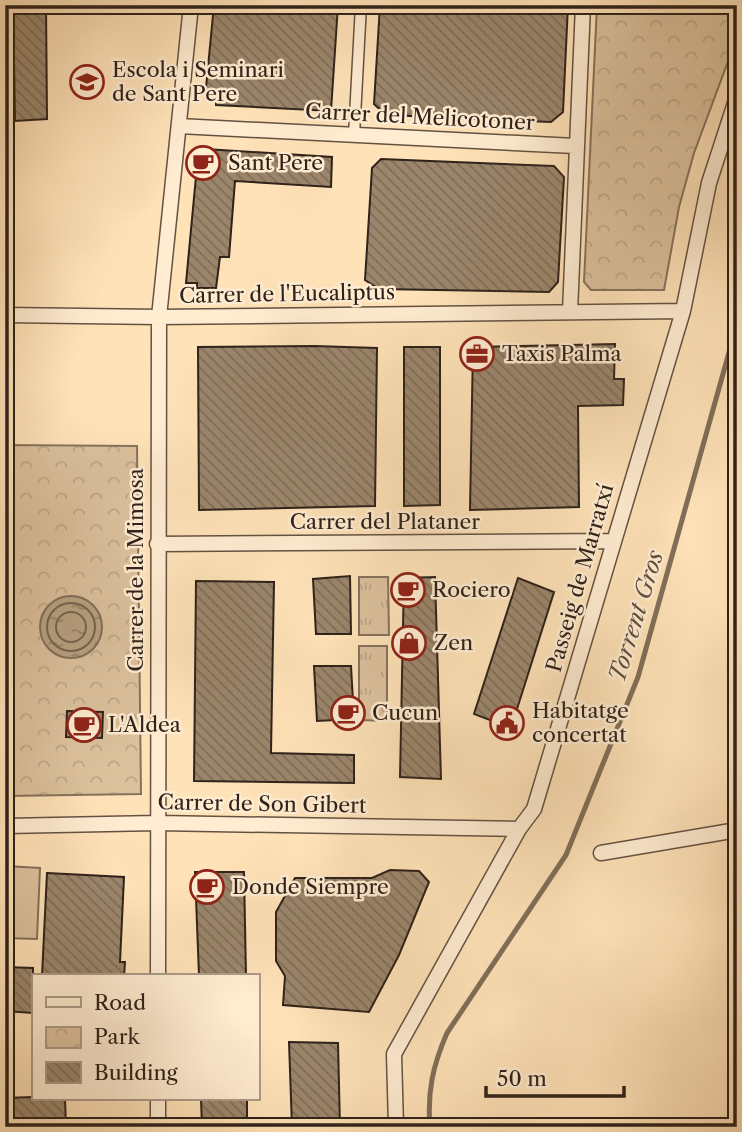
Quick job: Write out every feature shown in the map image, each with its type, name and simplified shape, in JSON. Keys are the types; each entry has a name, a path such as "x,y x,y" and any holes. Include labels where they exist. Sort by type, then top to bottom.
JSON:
{"street":[{"name":"Carrer de la Mimosa","path":"158,974 159,317 191,5"},
{"path":"354,135 361,5"},
{"path":"570,312 583,5"},
{"name":"Passeig de Marratxí","path":"396,1127 394,1054 519,829 534,809 683,311 709,183 737,97"},
{"name":"Carrer del Melicotoner","path":"179,126 575,146"},
{"name":"Carrer de l'Eucaliptus","path":"5,315 159,317 683,311"},
{"name":"Carrer del Plataner","path":"157,544 612,541"},
{"name":"Carrer de Son Gibert","path":"5,826 158,823 519,829"},
{"path":"601,853 737,830"},
{"path":"158,1100 158,1127"}],"green space":[{"path":"597,5 737,5 737,37 694,153 679,207 664,290 591,290 584,282"},
{"path":"5,445 137,446 141,794 5,796"},
{"path":"359,577 388,577 389,635 359,635"},
{"path":"359,646 387,646 387,721 359,720"},
{"path":"5,866 40,868 37,939 5,938"}],"water":[{"path":"71,596 93,605 102,627 93,649 71,658 49,649 40,627 49,605"}],"building":[{"path":"5,5 46,5 47,119 15,121 14,61 5,61"},
{"path":"214,5 338,5 331,111 216,105 216,98 205,98"},
{"path":"380,5 568,5 563,112 551,122 386,115 374,104"},
{"path":"205,149 332,157 331,187 235,181 229,257 220,257 216,288 197,288 197,283 186,283 198,155 205,153"},
{"path":"381,159 554,166 564,177 558,282 549,292 379,289 365,280 372,168"},
{"path":"615,344 614,379 624,379 623,405 578,406 579,507 470,510 473,347"},
{"path":"198,347 377,348 375,506 199,510"},
{"path":"404,347 440,347 440,505 404,506"},
{"path":"350,576 351,634 316,634 313,579"},
{"path":"435,577 441,779 400,777 404,578"},
{"path":"518,578 554,592 511,728 474,714"},
{"path":"196,581 274,582 271,753 354,755 354,783 194,781"},
{"path":"314,666 351,666 354,719 317,721"},
{"name":"L'Aldea","path":"67,711 103,712 102,738 66,737"},
{"path":"390,870 419,871 429,882 399,955 369,1012 283,1005 285,976 276,961 276,912 295,878 372,878"},
{"path":"195,872 244,872 246,974 199,974"},
{"path":"47,873 124,877 120,962 125,962 124,974 42,974"},
{"path":"5,967 33,968 32,1013 5,1011"},
{"path":"289,1042 338,1043 340,1127 292,1127"},
{"path":"5,1098 65,1100 66,1127 5,1127"},
{"path":"201,1100 247,1100 247,1127 202,1127"}],"waterway":[{"name":"Torrent Gros","path":"430,1127 432,1079 447,1033 566,855 638,677 737,324"}],"place":[{"name":"Escola i Seminari de Sant Pere","path":"87,82"},
{"name":"Sant Pere","path":"203,163"},
{"name":"Taxis Palma","path":"477,354"},
{"name":"Rociero","path":"408,590"},
{"name":"Zen","path":"409,643"},
{"name":"Cucun","path":"348,713"},
{"name":"Habitatge concertat","path":"507,723"},
{"name":"L'Aldea","path":"84,725"},
{"name":"Donde Siempre","path":"207,887"}]}
